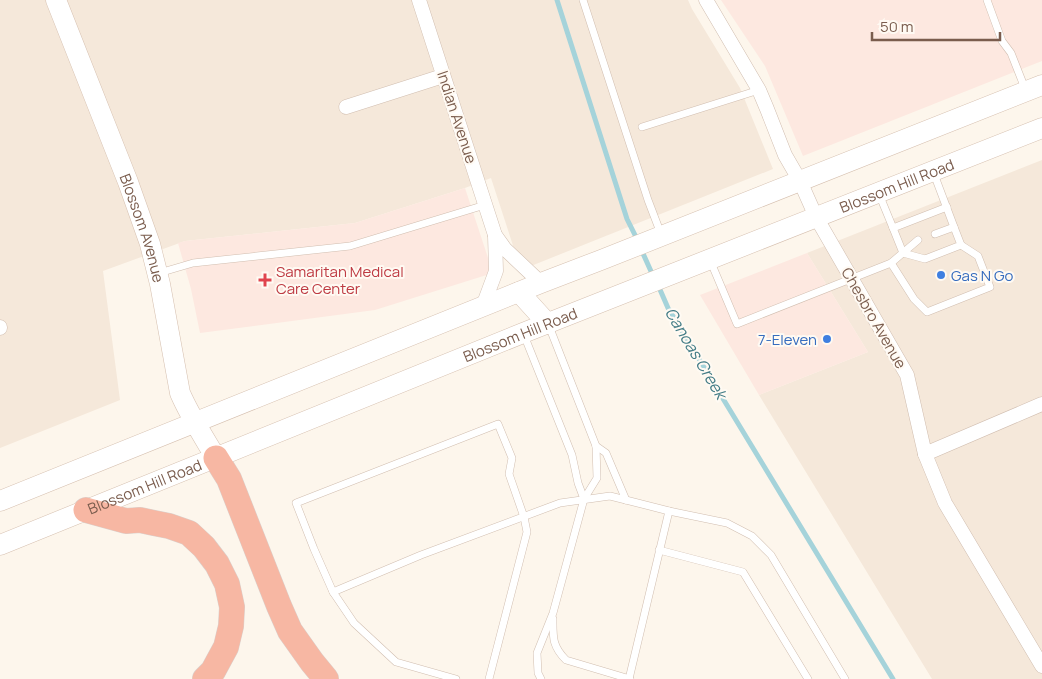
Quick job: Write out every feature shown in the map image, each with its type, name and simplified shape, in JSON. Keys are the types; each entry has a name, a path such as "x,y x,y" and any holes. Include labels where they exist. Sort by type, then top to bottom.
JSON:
{"highway":[{"path":"216,458 229,479 290,630 326,679"},
{"path":"86,510 126,521 140,520 169,526 189,533 204,546 217,564 227,584 232,607 231,626 226,647 213,671 205,679"}],"main road":[{"name":"Blossom Avenue","path":"56,0 150,244 158,273 179,389 195,423 216,458"},
{"path":"0,501 483,306 1034,88"},
{"name":"Blossom Hill Road","path":"0,545 523,333 1042,128"},
{"path":"520,292 548,324"},
{"path":"520,292 523,333"}],"street":[{"name":"Indian Avenue","path":"419,0 495,235 496,271 483,306"},
{"name":"Chesbro Avenue","path":"706,0 758,90 785,155 800,181 816,217 907,375 925,454 945,503 1042,666"},
{"path":"346,107 443,76"},
{"name":"Indian Avenue","path":"495,235 505,249 541,283"},
{"path":"925,454 1042,404"}],"lane":[{"path":"583,0 659,236"},
{"path":"986,0 1002,40 1034,88"},
{"path":"642,127 758,90"},
{"path":"891,263 914,299 927,312 990,288 978,256 961,245 933,171"},
{"path":"878,193 903,253"},
{"path":"158,273 193,263 350,246 485,205"},
{"path":"893,228 947,207"},
{"path":"935,234 954,226"},
{"path":"710,259 737,324 891,263 918,240"},
{"path":"903,253 925,259 961,245"},
{"path":"541,679 538,673 537,653 553,613 584,499 597,478 596,446 548,324"},
{"path":"523,333 572,455 578,483 584,499"},
{"path":"456,679 396,662 354,623 333,592 296,502 498,424 512,458 509,474 524,517 527,532 489,679"},
{"path":"596,446 606,453 626,500"},
{"path":"333,592 421,555 560,503 610,496 669,511 727,522 752,536 771,555 845,679"},
{"path":"553,613 553,641 558,652 566,660 629,679 669,511"},
{"path":"659,550 743,572 808,679"}],"shaded area":[{"path":"0,0 688,0 740,88 773,169 521,270 491,178 355,223 185,241 103,271 120,400 0,448"},
{"path":"721,0 1042,0 1042,61 803,156 765,66"},
{"path":"1042,160 1042,679 932,679 759,395 868,352 807,253"},
{"path":"465,188 493,273 375,310 200,333 191,289 178,243 355,223"},
{"path":"807,253 868,352 759,395 700,295"}],"waterway":[{"name":"Canoas Creek","path":"557,0 627,219 638,241"},
{"name":"Canoas Creek","path":"641,249 654,278"},
{"name":"Canoas Creek","path":"658,285 668,308 893,679"}],"place":[{"name":"Gas N Go","path":"941,275"},
{"name":"Samaritan Medical Care Center","path":"265,280"},
{"name":"7-Eleven","path":"827,339"}]}
